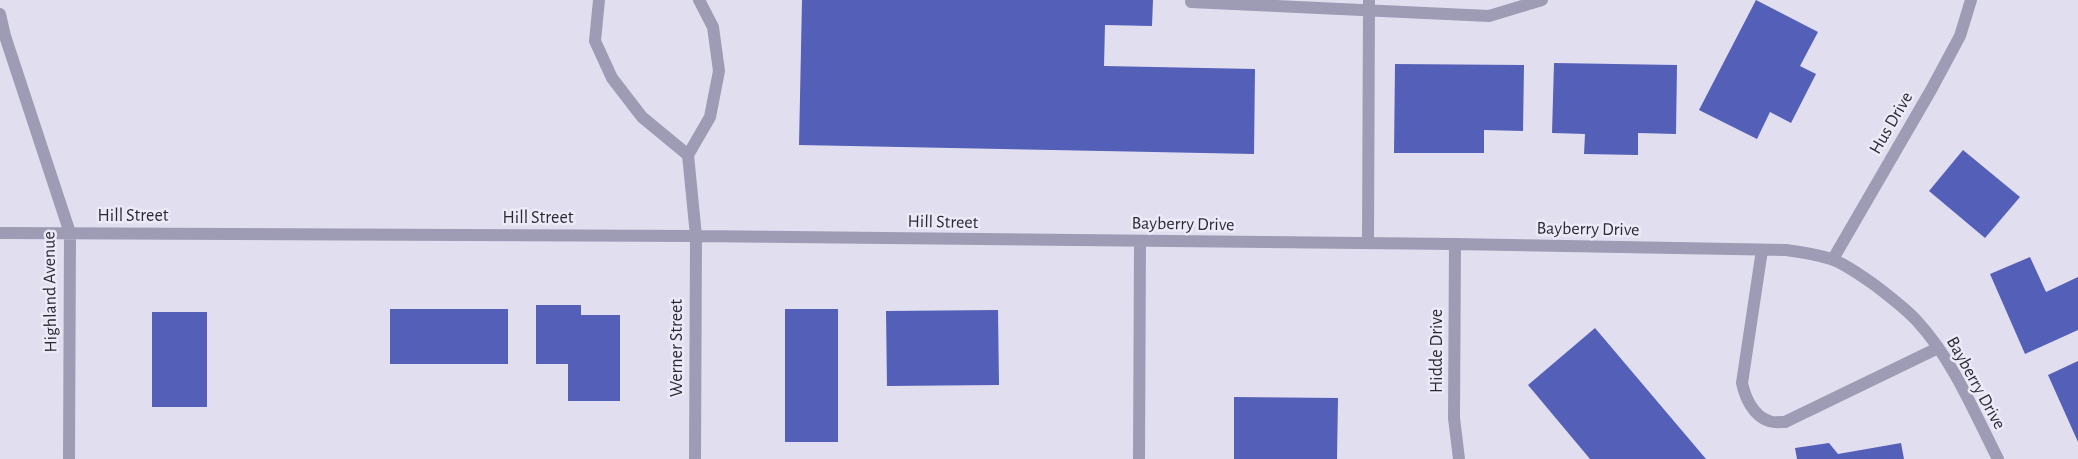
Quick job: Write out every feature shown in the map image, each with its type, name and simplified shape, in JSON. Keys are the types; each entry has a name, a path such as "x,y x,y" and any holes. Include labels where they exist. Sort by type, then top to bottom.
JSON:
{"street":[{"path":"599,0 596,41 612,78 642,117 688,155 710,117 719,71 713,27 699,0"},
{"path":"1191,2 1369,6 1490,16 1542,0"},
{"name":"Hus Drive","path":"1833,259 1931,90 1960,36 1971,0"},
{"path":"1368,243 1369,6"},
{"name":"Highland Avenue","path":"0,14 4,36 70,233 69,459"},
{"name":"Werner Street","path":"688,155 696,236 694,459"},
{"name":"Hill Street","path":"0,233 696,236 1076,240"},
{"name":"Bayberry Drive","path":"1076,240 1786,250 1815,254 1833,259 1867,280 1894,300 1916,320 1938,348 1961,387 1998,459"},
{"path":"1139,459 1140,241"},
{"name":"Hidde Drive","path":"1455,244 1454,418 1459,459"},
{"path":"1762,250 1742,383 1746,398 1759,414 1769,422 1785,422 1938,348"}],"building":[{"path":"802,0 1153,0 1152,26 1105,25 1104,66 1255,69 1254,154 799,145"},
{"path":"1756,0 1818,32 1800,66 1816,74 1791,123 1770,112 1757,139 1699,110"},
{"path":"1554,63 1677,65 1676,134 1638,133 1638,155 1584,154 1585,134 1552,133"},
{"path":"1395,64 1524,65 1523,131 1484,130 1484,153 1394,153"},
{"path":"1963,150 2020,197 1985,238 1929,191"},
{"path":"2030,257 2046,292 2078,277 2078,330 2025,354 1990,274"},
{"path":"536,305 581,305 581,315 620,315 620,401 568,401 568,364 536,364"},
{"path":"390,309 508,309 508,364 390,364"},
{"path":"785,309 838,309 838,442 785,442"},
{"path":"998,310 999,385 887,386 886,311"},
{"path":"152,312 207,312 207,407 152,407"},
{"path":"1595,328 1706,459 1590,459 1528,385"},
{"path":"2078,361 2078,442 2048,375"},
{"path":"1234,397 1338,398 1337,459 1234,459"},
{"path":"1829,443 1838,454 1901,443 1904,459 1797,459 1795,448"}]}
